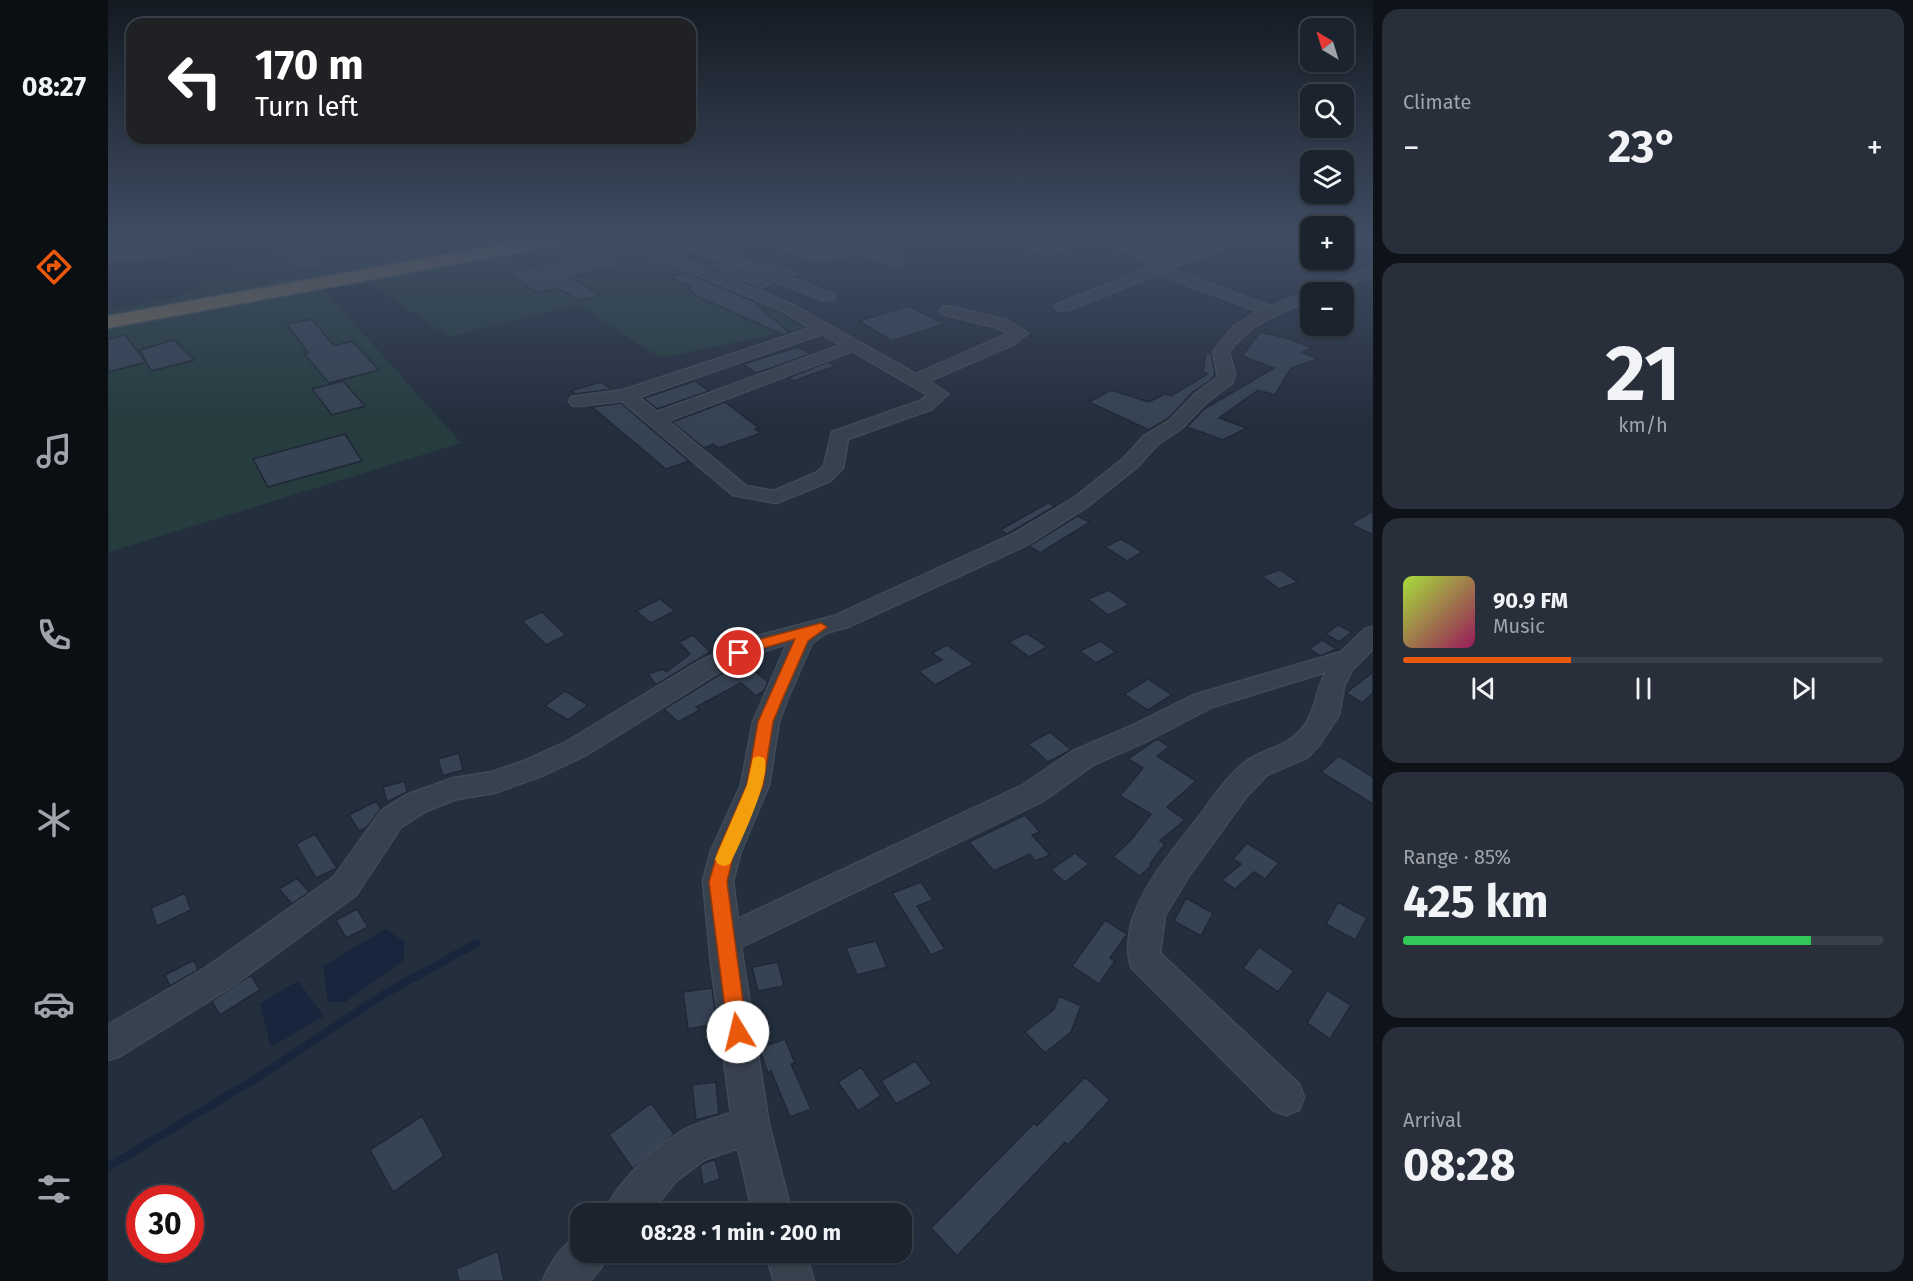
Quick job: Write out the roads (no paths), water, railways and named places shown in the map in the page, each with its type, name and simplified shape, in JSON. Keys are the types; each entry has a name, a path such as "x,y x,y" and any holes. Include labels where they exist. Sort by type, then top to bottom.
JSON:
{"highway":[{"path":"108,322 229,300"}],"street":[{"path":"626,395 740,491 776,497 824,477 833,468 839,436 926,405 939,394 788,308 769,300"},
{"path":"1063,306 1079,300"},
{"path":"1243,300 1268,310"},
{"path":"108,1044 219,977 345,886 391,819 416,803 454,789 494,782 534,768 577,748 706,668 755,645 842,621 1012,544 1049,524 1131,463 1151,440 1185,417 1201,398 1226,379 1227,374 1221,352 1244,324 1268,310 1295,300"},
{"path":"916,380 1008,341 1020,333 1000,323 947,311"},
{"path":"578,401 626,395 822,329"},
{"path":"653,420 852,346"},
{"path":"770,1203 752,1125 718,882 726,851 755,785 766,722 774,700 802,638 821,627"},
{"path":"1286,1097 1143,958 1144,942 1150,914 1179,865 1236,789 1257,768 1298,750 1310,738 1326,715 1331,686 1341,665 1373,635"},
{"path":"725,940 1033,793 1083,758 1136,735 1203,701 1348,658"},
{"path":"633,1203 663,1168 693,1145 752,1125"},
{"path":"563,1281 579,1263"},
{"path":"788,1263 794,1281"}],"water":[{"path":"386,929 405,942 403,961 345,1002 328,1002 323,966"},
{"path":"298,981 324,1016 271,1047 260,1003"}],"waterway":[{"path":"108,1167 260,1076 386,993 477,943"}]}
